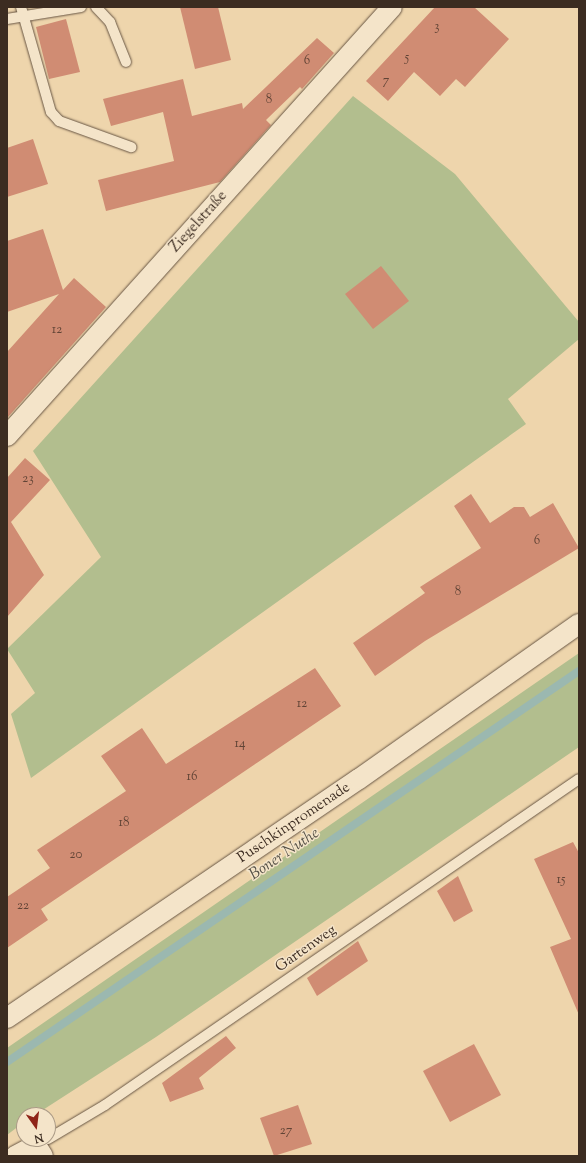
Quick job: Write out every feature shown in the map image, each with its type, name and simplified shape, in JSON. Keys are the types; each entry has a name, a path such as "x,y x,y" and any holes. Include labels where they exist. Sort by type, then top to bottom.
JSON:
{"street":[{"name":"Ziegelstraße","path":"7,436 392,7"},
{"name":"Puschkinpromenade","path":"7,1018 359,779 579,624"},
{"path":"15,1156 38,1147"}],"lane":[{"path":"7,19 22,11 81,7"},
{"path":"96,7 110,22 126,62"},
{"path":"22,11 51,112 59,121 131,147"},
{"name":"Gartenweg","path":"56,1137 111,1101 579,779"}],"green space":[{"path":"353,96 455,174 579,322 579,339 508,399 526,424 31,778 11,714 35,693 7,649 101,557 33,451"},
{"path":"579,653 579,747 156,1037 47,1107 16,1107 16,1128 7,1135 7,1048"}],"building":[{"path":"180,7 218,7 231,60 195,69"},
{"path":"435,7 474,7 509,39 465,87 456,79 440,96 414,72 388,101 366,81"},
{"path":"66,19 80,72 49,79 36,27"},
{"path":"317,38 334,53 302,89 300,87 266,120 271,125 220,182 106,211 98,180 174,161 163,112 111,126 103,99 183,79 192,116 242,103 243,109"},
{"path":"33,139 48,184 7,197 7,148"},
{"path":"43,229 63,290 74,278 106,307 7,418 7,352 59,294 7,312 7,241"},
{"path":"381,266 409,301 373,329 345,294"},
{"path":"25,458 50,480 11,522 44,575 7,617 7,478"},
{"path":"471,494 490,523 514,507 524,507 530,517 553,503 579,548 425,641 375,676 353,643 425,593 420,587 481,548 454,506"},
{"path":"315,668 341,706 41,909 48,920 7,948 7,897 50,868 37,850 126,791 101,756 142,728 166,764"},
{"path":"573,842 579,853 579,1015 550,947 571,939 534,859"},
{"path":"458,876 473,911 454,922 437,891"},
{"path":"358,941 368,961 317,996 307,978"},
{"path":"226,1036 236,1048 199,1078 204,1089 170,1102 162,1083"},
{"path":"474,1044 501,1095 450,1122 423,1071"},
{"path":"298,1105 312,1144 274,1156 260,1118"}],"waterway":[{"name":"Boner Nuthe","path":"7,1062 579,671"}]}
